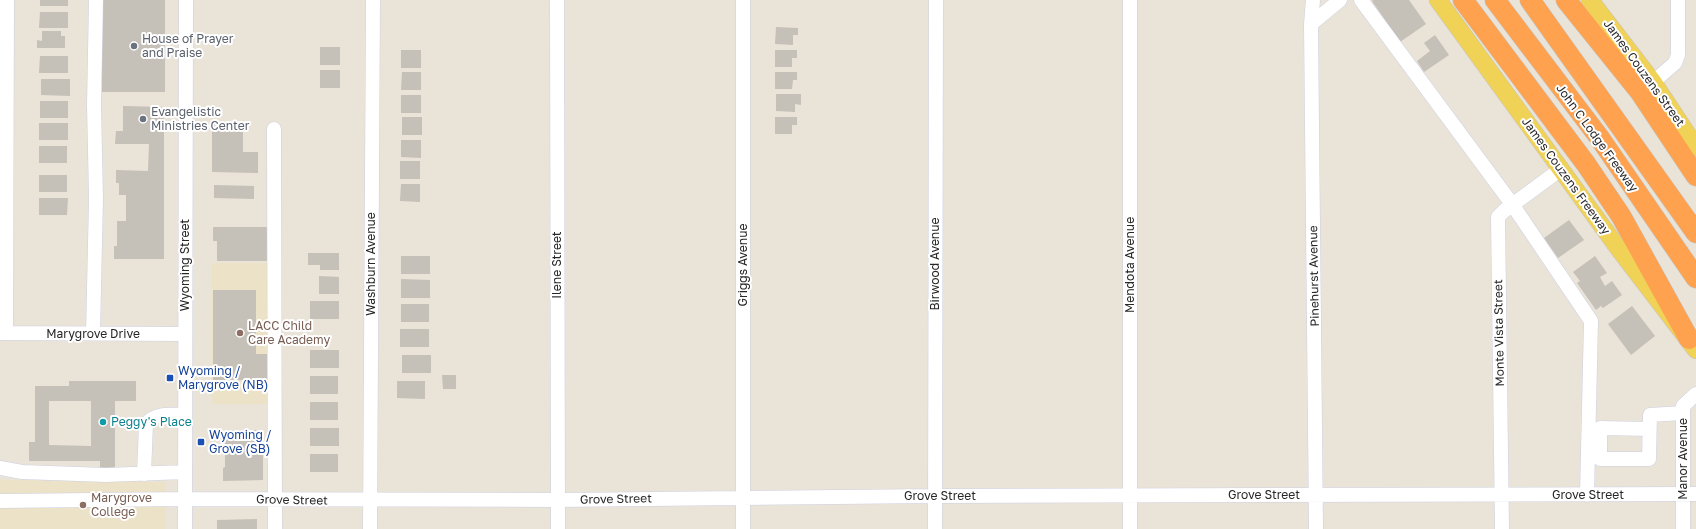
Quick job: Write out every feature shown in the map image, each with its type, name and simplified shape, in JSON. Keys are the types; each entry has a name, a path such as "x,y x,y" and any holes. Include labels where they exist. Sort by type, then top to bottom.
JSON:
{"highway":[{"path":"1463,0 1586,164 1621,216 1692,345"},
{"name":"John C Lodge Freeway","path":"1495,0 1599,137 1696,278"},
{"name":"John C Lodge Freeway","path":"1530,0 1696,233"},
{"path":"1566,0 1640,92 1696,176"}],"main road":[{"name":"James Couzens Freeway","path":"1438,0 1648,289 1692,345"},
{"name":"James Couzens Street","path":"1590,0 1653,82 1696,147"}],"street":[{"path":"3,333 3,230 7,0"},
{"path":"93,333 96,199 94,105 96,0"},
{"name":"Wyoming Street","path":"185,529 186,0"},
{"name":"Washburn Avenue","path":"370,529 373,0"},
{"name":"Ilene Street","path":"557,0 558,529"},
{"name":"Griggs Avenue","path":"742,529 743,0"},
{"name":"Birwood Avenue","path":"935,529 936,0"},
{"name":"Mendota Avenue","path":"1130,0 1130,529"},
{"name":"Pinehurst Avenue","path":"1313,0 1311,24 1316,529"},
{"path":"1311,24 1340,0"},
{"path":"1361,0 1512,204 1591,321 1587,495"},
{"path":"1653,82 1675,63 1678,55 1678,0"},
{"path":"274,129 275,529"},
{"name":"Monte Vista Street","path":"1502,529 1498,217 1512,204 1561,169"},
{"name":"Marygrove Drive","path":"3,333 185,334"},
{"name":"Manor Avenue","path":"1683,529 1690,495 1683,406 1696,394"},
{"path":"1649,428 1650,415 1683,414"},
{"path":"144,474 146,424 155,417 162,415 185,415"},
{"path":"0,468 22,472 106,475 185,472"},
{"name":"Grove Street","path":"0,501 185,499 370,501 558,500 935,496 1690,495"}],"shaded area":[{"name":"LACC Child Care Academy","path":"212,263 269,263 269,404 212,404"},
{"name":"Marygrove College","path":"0,480 166,482 166,529 0,529"}],"building":[{"path":"40,0 68,0 68,6 40,6"},
{"name":"House of Prayer and Praise","path":"102,0 165,0 165,92 102,92"},
{"path":"1409,0 1426,24 1400,42 1372,1"},
{"path":"40,12 68,12 68,28 39,28"},
{"path":"776,27 798,28 798,35 793,35 793,45 775,44"},
{"path":"42,31 61,31 61,36 65,36 65,48 37,48 37,40 42,41"},
{"path":"1435,35 1449,55 1424,72 1417,61 1430,51 1424,43"},
{"path":"320,47 340,47 340,65 320,65"},
{"path":"401,50 421,50 421,68 401,68"},
{"path":"775,50 797,50 797,58 792,58 792,67 775,67"},
{"path":"40,56 68,56 68,73 39,73"},
{"path":"320,70 340,70 340,88 320,88"},
{"path":"402,72 421,72 421,90 401,90"},
{"path":"775,72 797,72 797,80 793,80 792,89 775,89"},
{"path":"41,79 70,79 70,96 41,95"},
{"path":"776,94 801,94 801,105 795,104 795,112 776,111"},
{"path":"401,95 421,95 421,113 401,113"},
{"path":"40,101 68,101 68,118 40,118"},
{"path":"123,106 164,107 164,259 114,259 114,246 117,246 117,221 126,221 126,195 119,195 119,183 116,183 116,170 148,171 149,144 115,144 116,131 123,131"},
{"path":"402,117 422,117 422,135 402,135"},
{"path":"775,117 797,117 797,125 792,125 792,134 775,134"},
{"path":"212,122 243,122 243,152 258,152 258,173 212,172"},
{"path":"39,123 68,123 68,140 39,140"},
{"path":"401,140 421,140 421,158 401,157"},
{"path":"39,146 67,146 67,163 39,163"},
{"path":"400,161 420,161 420,179 400,179"},
{"path":"39,175 67,175 67,192 39,192"},
{"path":"401,184 420,184 420,202 400,201"},
{"path":"214,185 254,186 254,199 214,198"},
{"path":"39,198 68,198 67,215 39,215"},
{"path":"1569,220 1584,240 1558,258 1544,238"},
{"path":"213,227 268,227 268,261 217,261 217,241 213,241"},
{"path":"308,253 339,253 339,270 320,270 320,265 308,265"},
{"path":"401,256 430,256 430,274 401,274"},
{"path":"1595,256 1607,273 1600,277 1605,286 1612,281 1622,295 1603,308 1601,306 1596,310 1577,283 1580,281 1573,272"},
{"path":"319,276 339,277 339,294 319,294"},
{"path":"401,279 430,280 430,298 401,298"},
{"path":"213,290 256,290 256,354 270,354 270,380 213,380"},
{"path":"310,301 339,301 339,319 310,319"},
{"path":"401,304 429,304 429,322 401,322"},
{"path":"1632,306 1655,336 1631,355 1608,324"},
{"path":"400,329 429,329 429,347 400,347"},
{"path":"310,350 339,350 339,368 310,368"},
{"path":"402,355 431,355 431,373 402,373"},
{"path":"442,375 456,375 456,389 443,389"},
{"path":"310,376 338,376 338,394 310,394"},
{"name":"Peggy's Place","path":"69,381 136,381 136,401 115,401 115,471 100,471 100,461 29,461 29,442 35,442 35,386 69,386","holes":["49,401 91,401 91,446 49,445"]},
{"path":"397,381 425,381 425,399 397,398"},
{"path":"310,402 338,402 338,420 310,420"},
{"path":"310,428 339,428 339,446 310,446"},
{"path":"225,430 257,430 257,437 263,437 263,480 223,481 223,468 225,467"},
{"path":"310,454 338,454 338,472 310,472"},
{"path":"257,519 257,529 217,529 217,520"}],"place":[{"name":"House of Prayer and Praise","path":"134,46"},
{"name":"Evangelistic Ministries Center","path":"143,119"},
{"name":"LACC Child Care Academy","path":"240,333"},
{"name":"Wyoming / Marygrove (NB)","path":"170,378"},
{"name":"Peggy's Place","path":"103,422"},
{"name":"Wyoming / Grove (SB)","path":"201,442"},
{"name":"Marygrove College","path":"83,505"}]}
